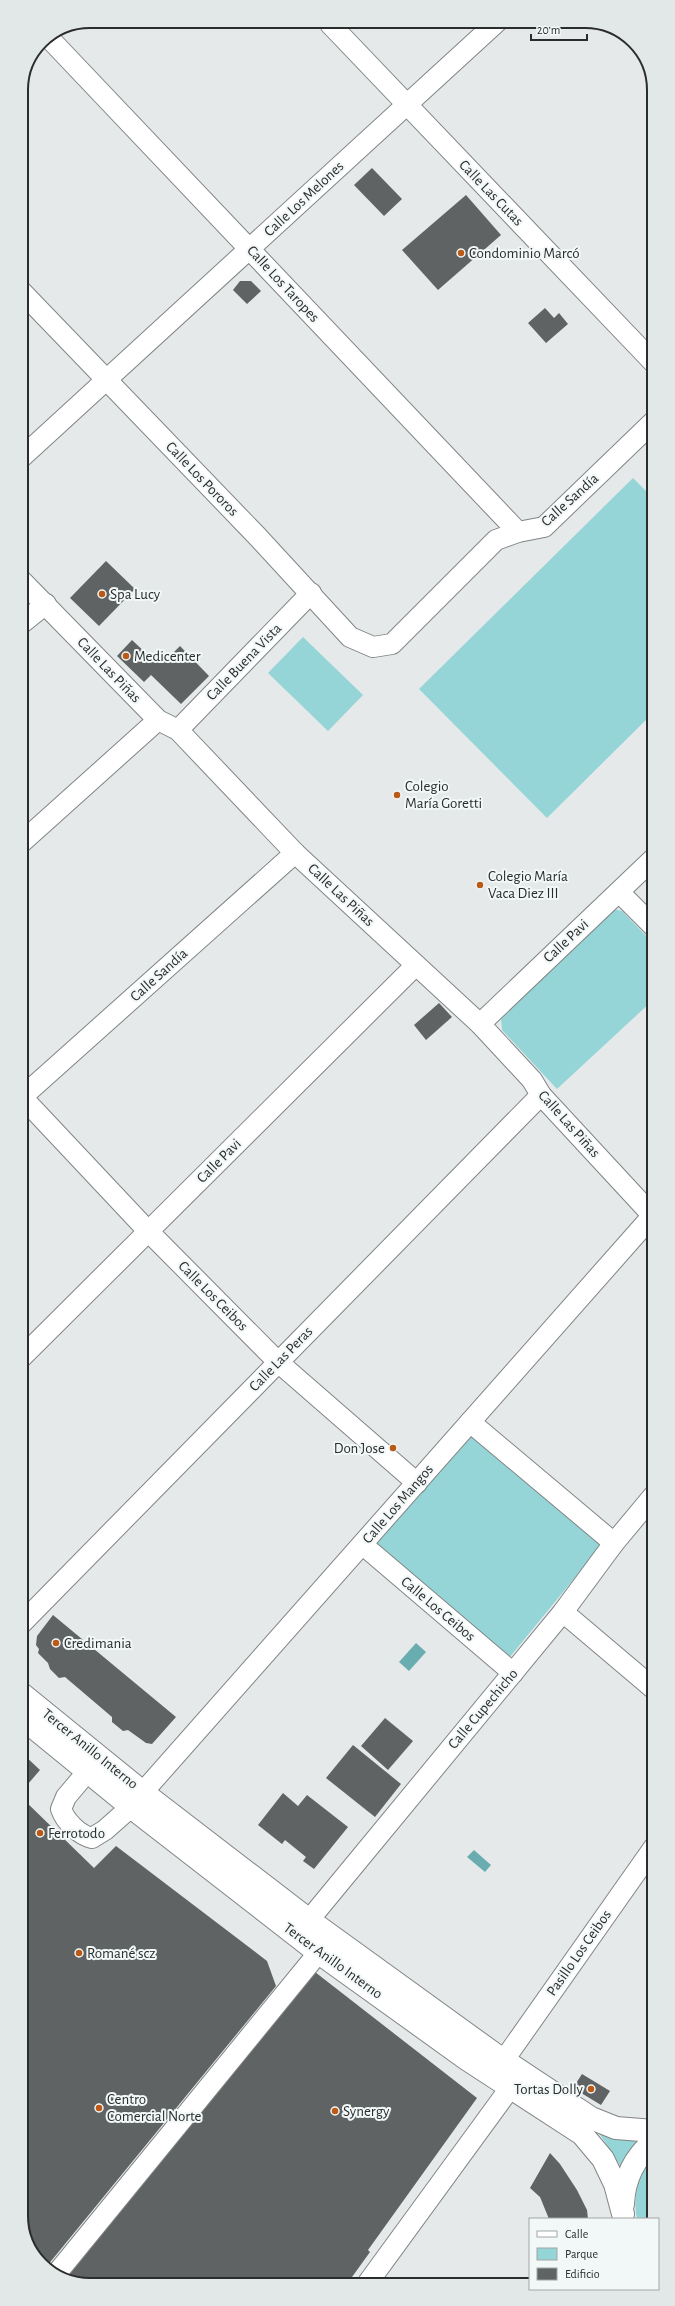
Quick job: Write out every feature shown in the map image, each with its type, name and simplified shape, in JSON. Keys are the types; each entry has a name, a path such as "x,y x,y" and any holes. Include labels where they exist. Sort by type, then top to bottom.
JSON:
{"main road":[{"name":"Tercer Anillo Interno","path":"28,1699 137,1799 319,1952 468,2060 582,2134 603,2159 615,2184 624,2216"},
{"name":"Tercer Anillo Interno","path":"28,1723 88,1772 137,1799 504,2060 591,2118 616,2128 647,2130"},
{"path":"624,2216 624,2194 629,2174 639,2156 647,2148"}],"street":[{"name":"Calle Las Cutas","path":"334,28 647,356"},
{"name":"Calle Los Melones","path":"28,452 490,28"},
{"name":"Calle Los Taropes","path":"53,41 518,532"},
{"name":"Calle Los Pororos","path":"28,298 311,593 350,637 373,647 392,644"},
{"name":"Calle Sandía","path":"392,644 496,540 518,532 544,528 647,428"},
{"name":"Calle Las Piñas","path":"28,587 158,720 178,730 296,852 480,1024 532,1080 541,1095 647,1210"},
{"name":"Calle Buena Vista","path":"178,730 311,593"},
{"path":"28,618 46,604"},
{"path":"28,838 158,720"},
{"name":"Calle Sandía","path":"28,1092 296,852"},
{"name":"Calle Pavi","path":"480,1024 647,865"},
{"path":"619,892 647,920"},
{"name":"Calle Pavi","path":"28,1351 416,965"},
{"name":"Calle Las Peras","path":"28,1617 541,1095"},
{"name":"Calle Los Ceibos","path":"28,1103 148,1231 278,1362 417,1483"},
{"name":"Calle Los Mangos","path":"88,1772 66,1797 61,1808 62,1814 80,1833 92,1838 105,1830 137,1799 647,1223"},
{"path":"470,1422 614,1542"},
{"name":"Calle Cupechicho","path":"309,1920 563,1612 614,1542 647,1503"},
{"name":"Calle Los Ceibos","path":"362,1545 512,1672"},
{"path":"563,1612 647,1683"},
{"name":"Pasillo Los Ceibos","path":"504,2060 647,1856"},
{"path":"60,2270 319,1952"},
{"path":"371,2278 510,2088"}],"green space":[{"path":"633,478 647,492 647,719 547,818 419,689"},
{"path":"303,637 363,695 328,731 268,673"},
{"path":"614,909 622,911 647,937 647,1006 557,1089 502,1030 501,1019"},
{"path":"467,1429 604,1542 509,1658 372,1546"},
{"path":"599,2133 643,2142 623,2170"},
{"path":"647,2165 647,2218 637,2218 635,2202 636,2193"}],"shaded area":[{"path":"416,1643 426,1652 409,1671 399,1662"},
{"path":"474,1850 491,1865 485,1872 467,1857"}],"building":[{"path":"372,168 402,199 384,216 354,185"},
{"path":"466,195 501,235 438,290 402,250"},
{"path":"240,281 251,281 261,291 247,304 233,290"},
{"path":"545,308 554,318 559,313 568,324 546,343 528,323"},
{"name":"Spa Lucy","path":"106,561 135,589 99,626 70,598"},
{"path":"132,640 150,657 153,654 163,663 180,646 209,676 181,704 151,675 144,682 117,656"},
{"path":"439,1003 452,1017 426,1040 414,1025"},
{"path":"53,1615 176,1717 152,1744 146,1743 128,1730 123,1731 112,1722 112,1717 65,1677 59,1678 50,1669 48,1663 38,1653 39,1649 36,1645 37,1636"},
{"path":"385,1718 413,1741 388,1770 361,1746"},
{"path":"353,1745 401,1784 375,1817 326,1778"},
{"path":"28,1759 40,1770 28,1784"},
{"path":"283,1793 298,1806 307,1795 348,1827 314,1869 303,1861 306,1857 285,1840 282,1844 258,1825"},
{"name":"Centro Comercial Norte","path":"28,1804 94,1868 116,1846 267,1961 276,1986 49,2263 36,2247 29,2228 28,2216"},
{"name":"Synergy","path":"315,1972 477,2098 368,2250 370,2252 351,2278 86,2278 69,2274"},
{"name":"Tortas Dolly","path":"582,2074 610,2091 601,2105 573,2088"},
{"path":"550,2153 560,2164 577,2190 587,2210 588,2218 549,2218 540,2197 530,2188"}],"place":[{"name":"Condominio Marcó","path":"461,253"},
{"name":"Spa Lucy","path":"102,594"},
{"name":"Medicenter","path":"126,656"},
{"name":"Colegio María Goretti","path":"397,795"},
{"name":"Colegio María Vaca Diez III","path":"480,885"},
{"name":"Don Jose","path":"393,1448"},
{"name":"Credimania","path":"56,1643"},
{"name":"Ferrotodo","path":"40,1833"},
{"name":"Romané scz","path":"79,1953"},
{"name":"Tortas Dolly","path":"591,2089"},
{"name":"Centro Comercial Norte","path":"99,2108"},
{"name":"Synergy","path":"335,2111"}]}
